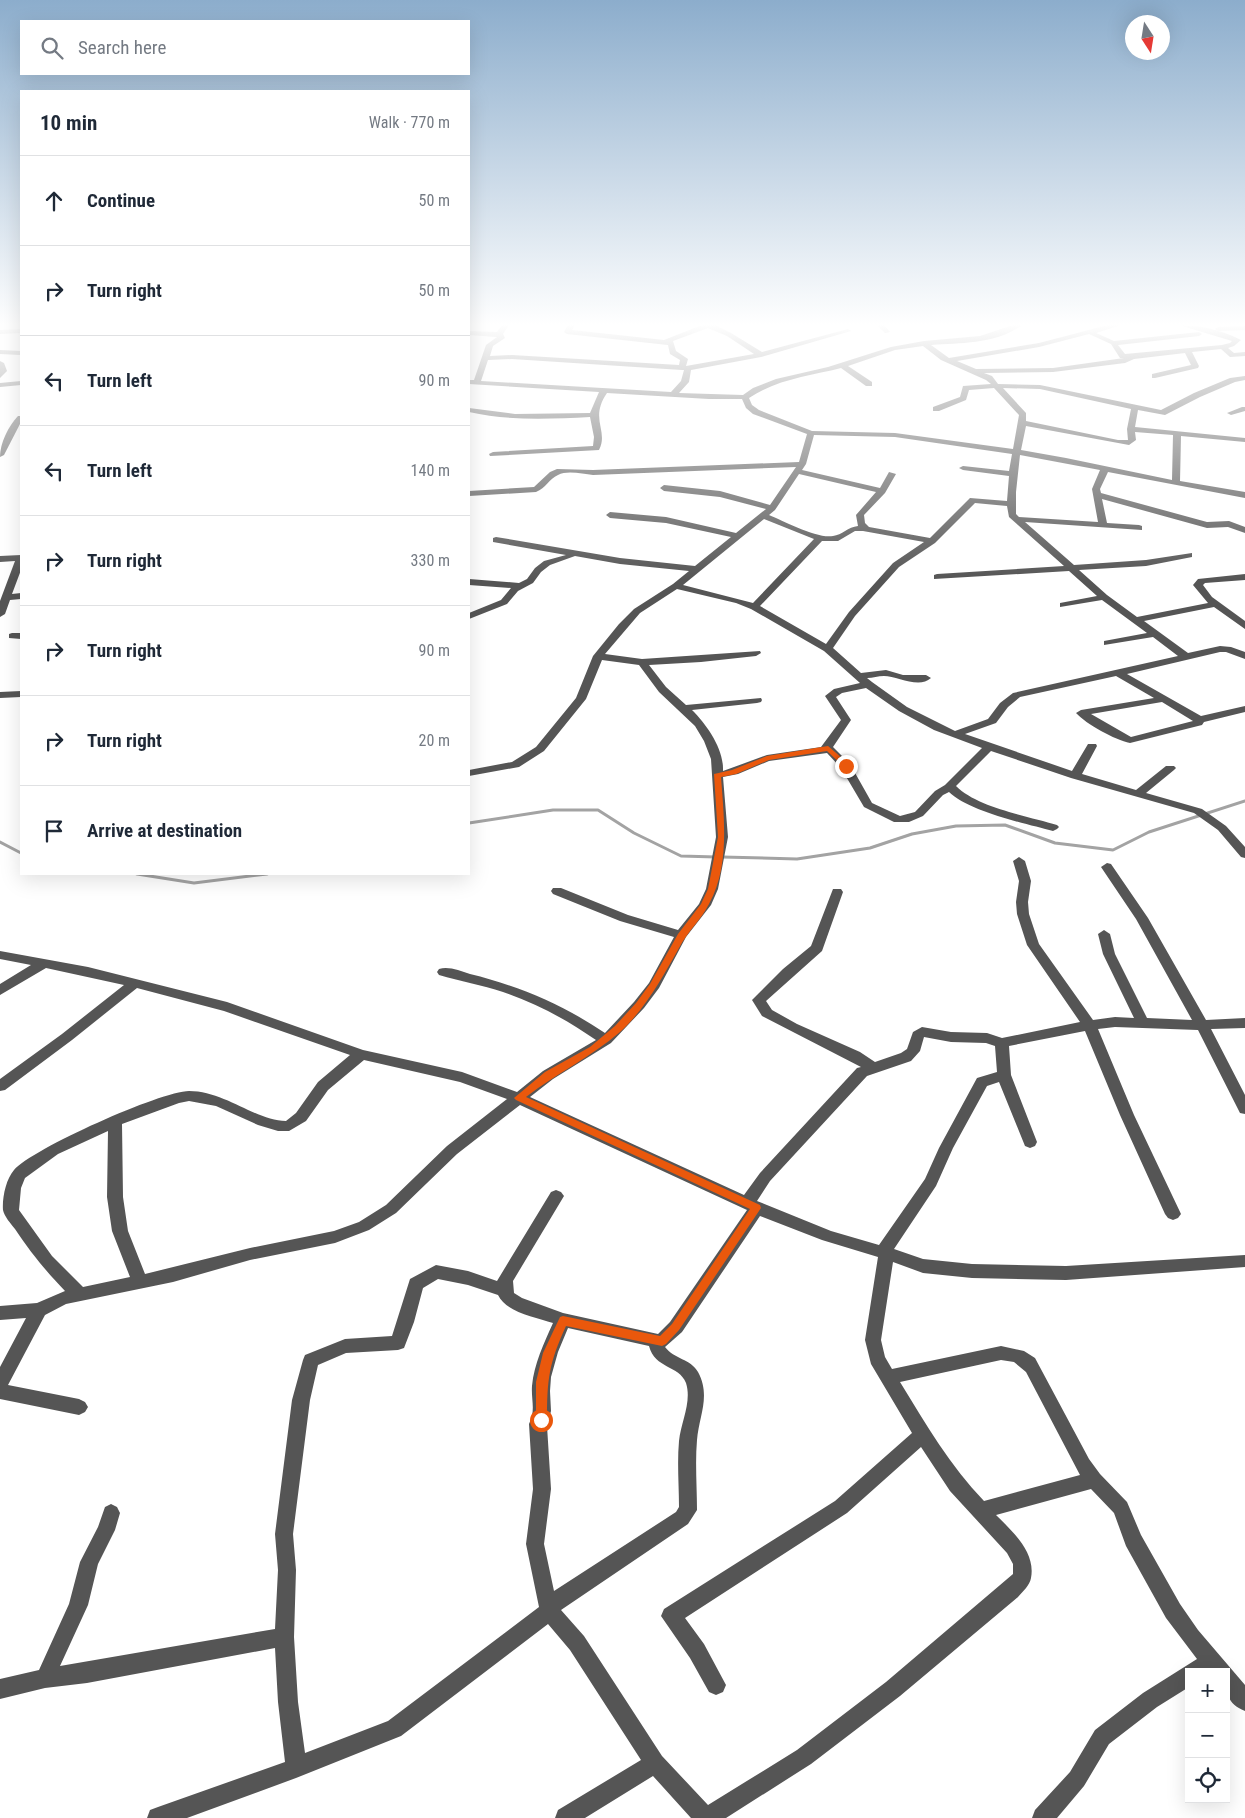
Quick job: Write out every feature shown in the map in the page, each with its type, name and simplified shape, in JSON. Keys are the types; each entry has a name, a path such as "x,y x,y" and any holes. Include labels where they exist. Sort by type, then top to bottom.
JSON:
{"street":[{"path":"470,410 502,416 594,415"},
{"path":"494,454 596,448 599,441 594,415 595,410"},
{"path":"753,410 811,433 894,436 1016,452 1245,495"},
{"path":"1020,410 1023,415 1023,423 1016,452 1012,515 1104,597 1185,656"},
{"path":"1023,423 1125,443 1132,440 1131,429 1136,410"},
{"path":"1146,410 1162,413 1168,410"},
{"path":"1231,413 1242,410"},
{"path":"0,455 16,423 20,419"},
{"path":"1131,429 1245,441"},
{"path":"470,774 515,765 540,749 581,699 598,656 637,610 676,586 772,508 800,468 811,433"},
{"path":"1176,483 1177,434"},
{"path":"470,493 536,489 541,487 552,474 560,471 595,472 650,468 800,468 882,491"},
{"path":"963,468 1014,474"},
{"path":"1103,525 1096,489 1105,469"},
{"path":"860,527 860,515 882,491 892,474"},
{"path":"664,488 720,494 772,508"},
{"path":"1098,495 1204,524 1229,524 1245,530"},
{"path":"828,649 852,614 896,565 932,541 972,500 1012,504"},
{"path":"610,515 666,520 737,536"},
{"path":"762,515 820,538 835,539 860,527 932,541"},
{"path":"1016,519 1139,528"},
{"path":"754,607 780,582 820,538"},
{"path":"496,540 583,555 695,569"},
{"path":"470,616 504,602 516,589 530,581 538,570 547,563 555,559 583,555"},
{"path":"936,577 1146,563 1189,555"},
{"path":"0,559 20,558"},
{"path":"0,614 20,561"},
{"path":"1245,577 1199,582 1200,588 1215,604 1245,626"},
{"path":"470,582 521,586"},
{"path":"676,586 739,601 754,607 828,649 868,684 903,710 938,728 1075,776 1198,810 1222,828 1245,854"},
{"path":"6,597 20,596"},
{"path":"1063,604 1104,597"},
{"path":"1136,620 1215,604"},
{"path":"1108,643 1156,634"},
{"path":"956,734 992,722 1004,705 1017,694 1227,648 1245,656"},
{"path":"598,656 642,662 702,659 756,653"},
{"path":"0,1313 39,1310 63,1298 140,1282 250,1254 335,1237 364,1226 391,1209 431,1168 452,1150 548,1075 606,1040 639,1006 654,985 681,936 705,905 712,889 722,837 717,775 720,767 717,756 688,712 665,692 642,662"},
{"path":"1118,673 1199,720"},
{"path":"859,676 886,674 902,678 926,678"},
{"path":"717,775 734,772 767,758 825,750 846,720 830,696 838,691 868,684"},
{"path":"0,695 20,694"},
{"path":"1164,699 1081,713 1130,740 1194,725 1199,720 1245,709"},
{"path":"683,708 757,700"},
{"path":"1075,776 1092,746"},
{"path":"828,748 846,766 868,804 898,820 909,819 918,814 939,793 950,787 989,747"},
{"path":"1138,794 1170,768"},
{"path":"950,787 959,796 986,807 1053,827"},
{"path":"1019,861 1025,882 1022,902 1027,931 1033,944 1089,1025 1127,1115 1173,1214"},
{"path":"1107,867 1142,918 1202,1025 1245,1109"},
{"path":"557,891 624,918 681,936"},
{"path":"837,892 817,948 759,1000 768,1013 792,1027 855,1056 872,1067"},
{"path":"1104,934 1109,954 1144,1023"},
{"path":"0,954 88,971 132,984 228,1007 361,1054 462,1077 519,1098 752,1205 828,1236 885,1252 923,1266 1012,1273 1066,1273 1245,1262"},
{"path":"0,990 46,962"},
{"path":"444,972 508,989 548,1005 577,1020 606,1040"},
{"path":"0,1086 68,1037 132,984"},
{"path":"556,1196 505,1280 504,1290 508,1298 516,1303 563,1320 662,1341 676,1327 752,1205 770,1170 862,1072 872,1067 906,1057 912,1051 918,1035 922,1032 951,1037 987,1038 1002,1044 1060,1030 1115,1022 1202,1025 1245,1024"},
{"path":"1002,1044 1004,1076 1030,1142"},
{"path":"80,1295 46,1261 11,1211 13,1188 19,1174 54,1150 115,1121 177,1098 189,1096 219,1101 278,1126 289,1126 300,1117 323,1086 361,1054"},
{"path":"563,1320 548,1353 541,1392 543,1414 538,1424 542,1489 535,1544 549,1611 577,1643 655,1764 706,1818 811,1752 893,1689 1011,1590 1022,1578 1022,1564 1014,1547 956,1485 940,1464 887,1378 877,1359 873,1340 885,1252 931,1182 946,1148 982,1082 1004,1076"},
{"path":"115,1121 115,1197 120,1231 140,1282"},
{"path":"296,1768 288,1702 284,1637 287,1570 284,1534 301,1400 311,1360 345,1346 398,1343 406,1322 416,1284 436,1272 468,1278 504,1290"},
{"path":"0,1384 39,1310"},
{"path":"158,1818 296,1768 322,1756 394,1729 549,1611 555,1602 570,1591 682,1518 688,1510 688,1441 697,1405 696,1389 692,1376 684,1368 659,1354 656,1349 656,1341"},
{"path":"887,1378 1002,1352 1025,1358 1032,1367 1084,1465 1094,1480 1121,1508 1133,1540 1173,1612 1216,1666"},
{"path":"0,1391 79,1407"},
{"path":"716,1685 697,1651 671,1616 841,1507 923,1434"},
{"path":"980,1510 1094,1480"},
{"path":"45,1678 78,1605 89,1562 106,1530 111,1513"},
{"path":"0,1689 45,1678 87,1673 284,1637"},
{"path":"1043,1818 1077,1779 1102,1738 1150,1700 1185,1678"},
{"path":"1230,1683 1245,1701"},
{"path":"566,1818 616,1785 655,1764"}],"waterway":[{"path":"722,857 797,859 870,848 912,834 956,826 1005,825 1055,843 1113,850 1149,832 1245,801"},
{"path":"470,823 553,810 598,810 634,833 681,856 716,857"},
{"path":"0,842 20,852"},
{"path":"143,875 194,883 259,875"}],"route":[{"path":"541,1420 543,1414 542,1382 548,1353 563,1320 662,1341 676,1327 756,1208 748,1202 519,1098 548,1075 606,1040 618,1028 639,1006 654,985 681,936 705,905 712,889 722,837 717,775 734,772 767,758 828,748 846,766"}]}
